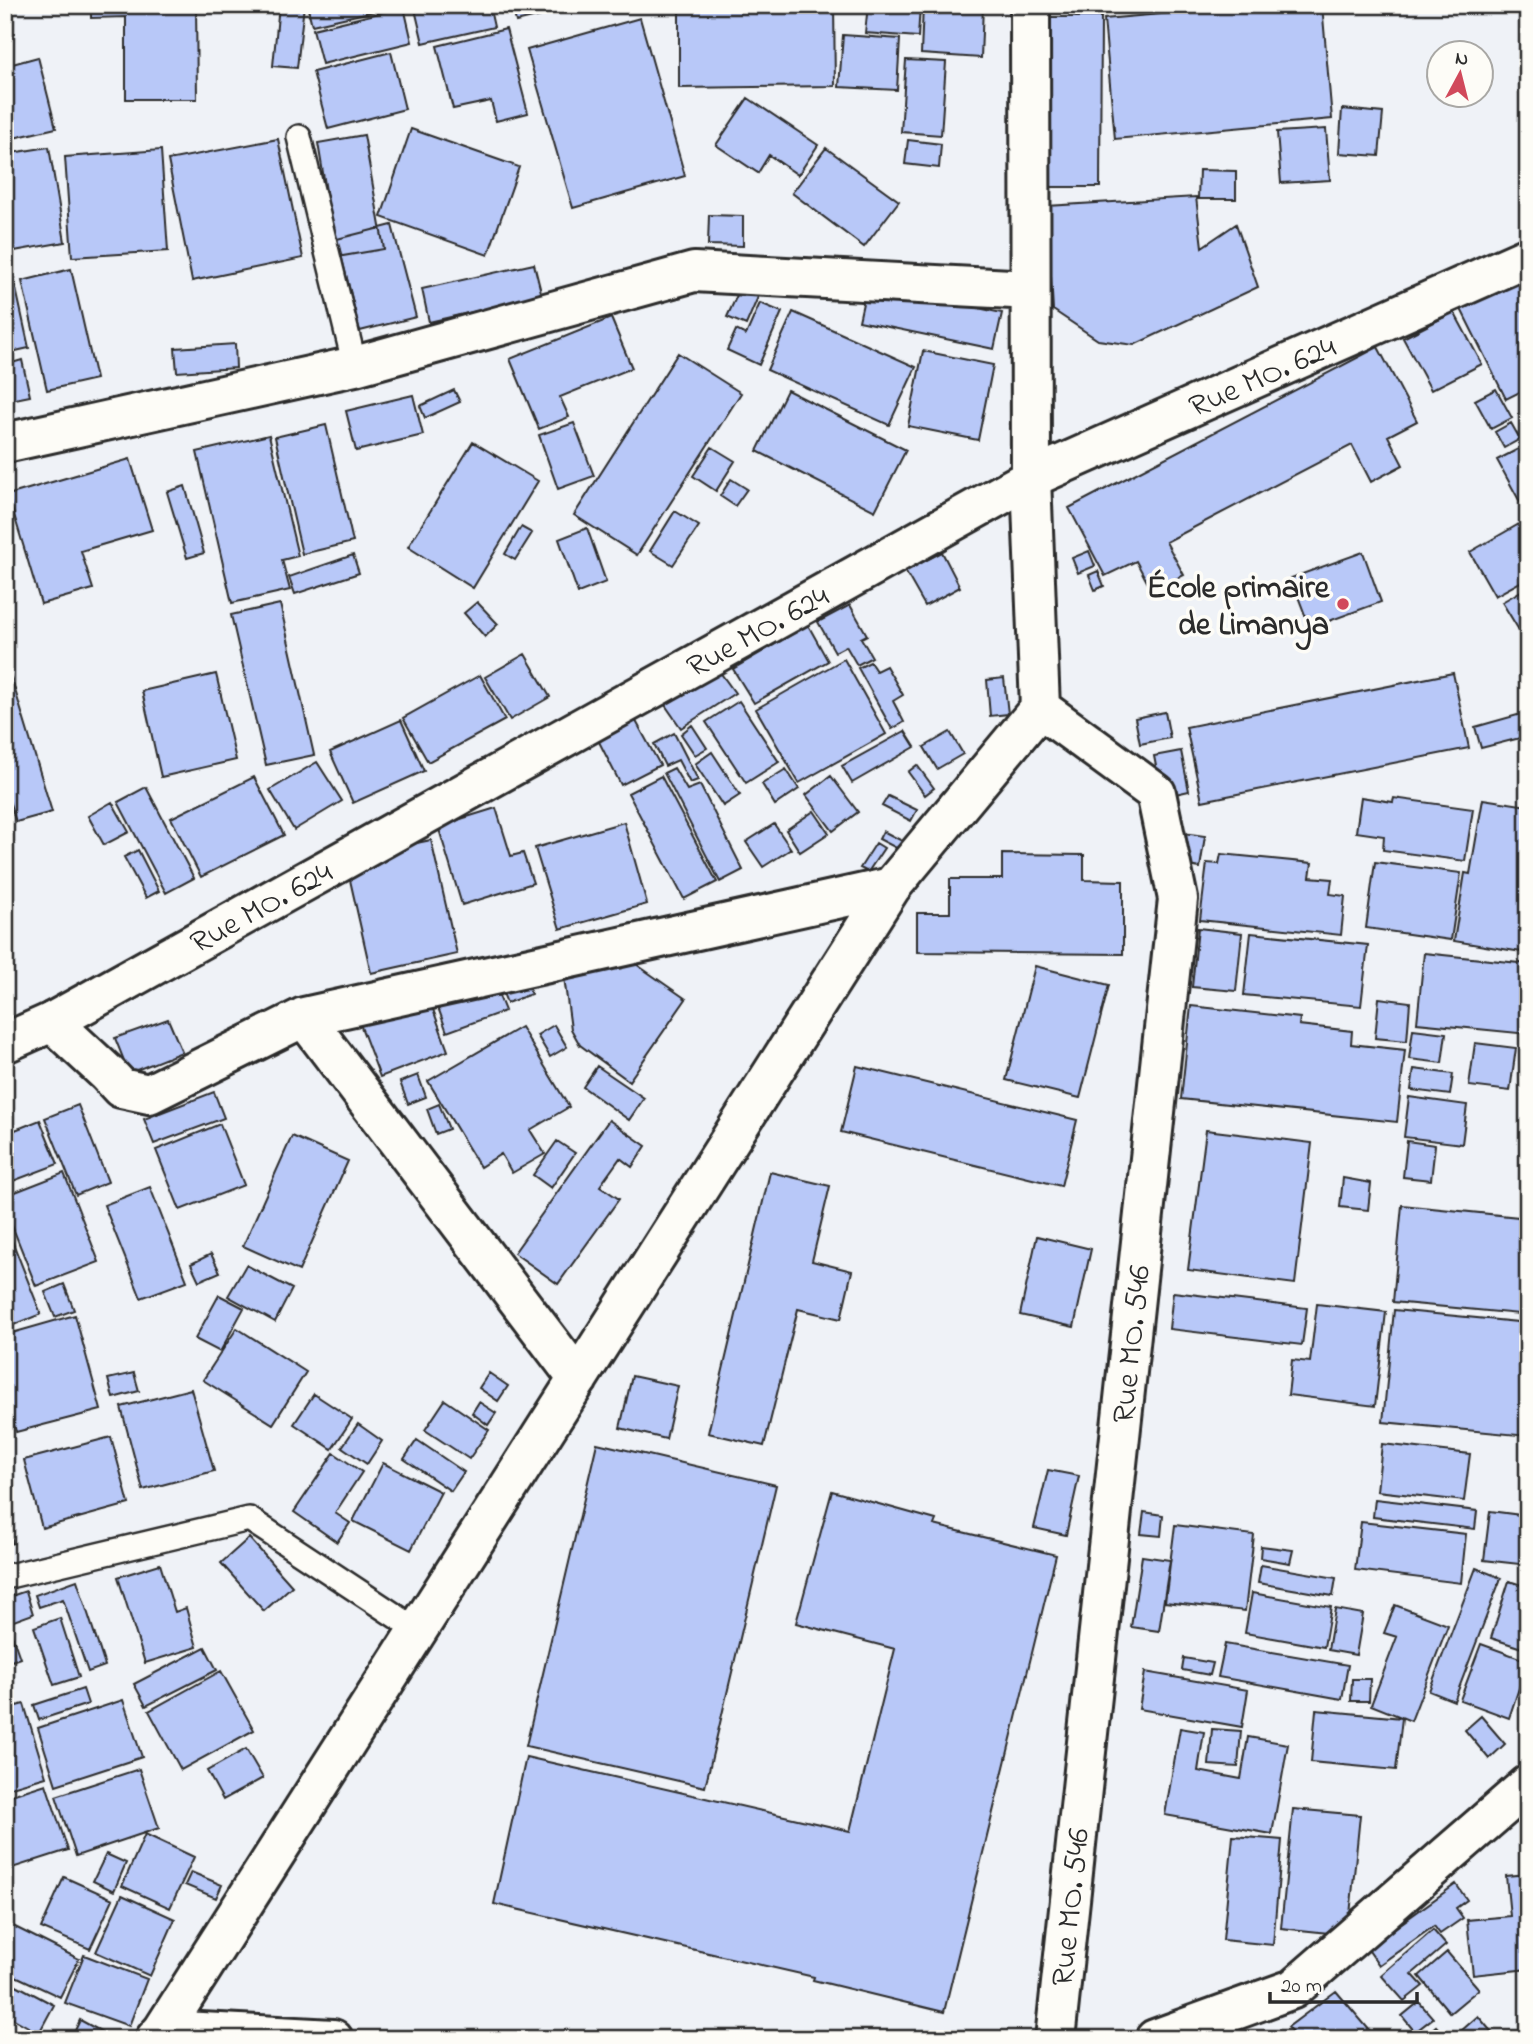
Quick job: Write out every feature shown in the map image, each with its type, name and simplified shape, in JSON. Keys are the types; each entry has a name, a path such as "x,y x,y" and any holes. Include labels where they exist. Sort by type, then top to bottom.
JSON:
{"street":[{"path":"159,2034 891,887 1040,708 1031,478 1030,5"},
{"name":"Rue MO. 624","path":"5,1043 52,1023 1031,478 1528,257"},
{"path":"5,443 355,366 694,272 1030,290"},
{"name":"Rue MO. 546","path":"1040,708 1156,793 1178,898 1055,2039"},
{"path":"52,1023 121,1088 149,1094 304,1017 891,887"},
{"path":"304,1017 578,1379"},
{"path":"1155,2039 1293,1989 1528,1785"},
{"path":"159,2034 333,2039"}],"lane":[{"path":"299,137 355,366"},
{"path":"5,1577 249,1519 417,1630"}],"building":[{"path":"91,5 196,5 197,99 126,99 126,17 91,18"},
{"path":"279,5 304,5 297,68 273,66"},
{"path":"307,5 401,5 312,25"},
{"path":"414,5 489,5 494,27 423,43"},
{"path":"512,5 538,5 541,16 516,22"},
{"path":"679,5 834,5 835,86 679,88"},
{"path":"868,5 920,5 918,37 865,33"},
{"path":"923,5 983,5 981,58 921,54"},
{"path":"1264,5 1322,5 1332,119 1115,139 1104,19"},
{"path":"404,7 412,42 322,64 313,29"},
{"path":"1049,17 1101,17 1100,187 1049,187"},
{"path":"640,18 685,176 573,208 527,50"},
{"path":"506,29 528,113 496,121 491,101 453,109 437,46"},
{"path":"843,35 900,39 897,90 839,87"},
{"path":"391,52 405,109 328,129 313,72"},
{"path":"38,57 56,128 5,140 5,66"},
{"path":"906,60 946,62 941,135 901,132"},
{"path":"748,98 818,145 798,175 769,155 758,173 716,145"},
{"path":"1342,109 1383,113 1379,156 1339,153"},
{"path":"411,129 519,167 488,255 381,217"},
{"path":"1326,129 1330,180 1281,183 1277,132"},
{"path":"364,135 384,249 337,257 318,143"},
{"path":"278,139 303,258 192,281 168,160"},
{"path":"908,140 941,144 939,168 905,164"},
{"path":"49,147 65,242 14,251 9,228 5,229 5,154"},
{"path":"826,148 899,201 864,247 792,193"},
{"path":"161,150 168,251 72,257 65,157"},
{"path":"1199,170 1236,171 1236,199 1198,199"},
{"path":"1196,197 1202,247 1236,224 1258,287 1134,345 1098,340 1053,310 1047,206"},
{"path":"709,215 743,216 743,246 708,245"},
{"path":"392,225 416,317 360,331 337,239"},
{"path":"534,264 542,296 429,322 422,289"},
{"path":"71,269 96,379 47,390 22,281"},
{"path":"1528,276 1528,388 1506,399 1461,309"},
{"path":"743,282 761,290 746,325 727,317"},
{"path":"15,284 29,348 11,352 5,327 5,286"},
{"path":"867,285 1002,313 994,349 859,321"},
{"path":"760,303 782,312 759,365 727,350 736,330 746,335"},
{"path":"793,312 916,367 889,425 767,370"},
{"path":"1454,312 1482,364 1431,390 1403,338"},
{"path":"611,318 632,368 560,397 569,417 539,429 510,359"},
{"path":"235,344 236,368 177,372 175,348"},
{"path":"1378,347 1417,421 1388,436 1403,465 1371,482 1352,445 1166,542 1184,575 1152,591 1136,561 1105,576 1069,508"},
{"path":"923,351 993,365 978,440 908,426"},
{"path":"678,353 741,393 637,555 574,515"},
{"path":"22,360 30,396 5,401 5,365"},
{"path":"1496,389 1512,418 1491,429 1475,400"},
{"path":"454,390 460,402 425,418 420,406"},
{"path":"787,390 906,450 875,511 757,451"},
{"path":"413,395 423,435 356,451 346,411"},
{"path":"574,423 594,476 558,489 539,435"},
{"path":"1511,423 1520,439 1504,448 1495,432"},
{"path":"326,425 353,542 302,554 275,437"},
{"path":"269,435 298,556 282,560 290,590 232,603 197,452"},
{"path":"473,442 538,481 473,588 408,547"},
{"path":"1528,444 1528,509 1525,511 1497,460"},
{"path":"712,447 735,461 716,491 693,476"},
{"path":"130,459 152,530 81,551 93,589 41,604 8,495"},
{"path":"731,479 747,489 735,506 720,496"},
{"path":"185,486 204,553 187,558 167,492"},
{"path":"675,511 699,526 673,565 650,551"},
{"path":"1528,519 1528,578 1495,596 1470,552"},
{"path":"521,527 532,533 515,560 505,554"},
{"path":"587,528 606,582 578,593 559,539"},
{"path":"1089,551 1095,566 1078,573 1072,558"},
{"path":"942,552 960,587 925,606 905,571"},
{"path":"1363,552 1381,602 1310,628 1291,578"},
{"path":"353,555 359,573 295,594 289,577"},
{"path":"1098,571 1104,586 1095,590 1089,575"},
{"path":"1528,587 1528,645 1502,602"},
{"path":"477,602 498,624 485,637 464,613"},
{"path":"280,604 314,755 266,765 231,615"},
{"path":"850,605 867,635 861,638 872,657 857,665 846,646 835,652 818,622"},
{"path":"808,625 828,661 754,703 733,669"},
{"path":"525,654 550,697 510,720 485,677"},
{"path":"5,657 52,812 16,822 5,788"},
{"path":"844,659 886,734 799,783 756,709"},
{"path":"870,662 876,671 886,666 903,695 893,701 904,722 892,729 858,668"},
{"path":"717,668 735,693 681,728 663,702"},
{"path":"1453,673 1469,748 1202,801 1186,727"},
{"path":"216,674 236,760 161,777 142,691"},
{"path":"480,675 505,720 428,762 403,718"},
{"path":"1004,678 1008,714 990,716 987,680"},
{"path":"739,701 779,762 746,783 706,722"},
{"path":"631,712 660,765 621,785 594,732"},
{"path":"1165,712 1170,738 1140,744 1135,718"},
{"path":"1528,712 1528,736 1481,748 1475,727"},
{"path":"401,720 424,771 353,803 330,752"},
{"path":"692,725 707,748 695,755 681,734"},
{"path":"905,731 915,747 852,783 842,766"},
{"path":"950,732 963,754 937,769 924,747"},
{"path":"674,733 698,780 690,783 678,760 665,766 654,744"},
{"path":"1181,751 1189,791 1162,797 1154,756"},
{"path":"712,752 740,795 723,806 695,764"},
{"path":"317,762 342,801 294,830 270,790"},
{"path":"917,765 934,788 925,795 908,772"},
{"path":"674,768 687,790 700,785 743,870 720,882 664,773"},
{"path":"786,769 799,789 775,805 762,784"},
{"path":"661,776 717,882 684,899 628,793"},
{"path":"831,776 858,812 833,831 806,795"},
{"path":"254,777 284,835 201,877 171,818"},
{"path":"146,787 194,878 166,893 118,802"},
{"path":"888,796 917,810 911,821 882,806"},
{"path":"1361,797 1393,802 1394,798 1473,809 1465,861 1383,850 1384,836 1356,832"},
{"path":"1483,799 1528,806 1528,859 1521,901 1528,902 1528,953 1454,941 1465,873 1470,874"},
{"path":"112,802 129,832 104,845 88,816"},
{"path":"496,808 511,856 523,853 533,883 462,905 438,826"},
{"path":"814,811 829,833 800,852 786,830"},
{"path":"624,822 647,904 560,929 535,848"},
{"path":"774,824 791,849 763,867 746,842"},
{"path":"883,831 906,843 902,851 879,839"},
{"path":"1183,833 1205,836 1200,868 1178,864"},
{"path":"431,840 457,954 371,973 348,871 377,865 374,852"},
{"path":"876,843 884,848 868,872 860,868"},
{"path":"138,850 159,891 146,898 124,857"},
{"path":"1002,854 1084,855 1084,880 1123,881 1123,954 917,952 917,913 950,913 950,879 1002,879"},
{"path":"1221,854 1312,863 1310,877 1332,879 1330,894 1345,896 1341,935 1200,920 1207,863 1219,864"},
{"path":"1375,862 1461,873 1451,940 1366,928"},
{"path":"1198,928 1242,933 1236,991 1192,987"},
{"path":"1251,933 1368,945 1361,1006 1244,995"},
{"path":"620,953 686,999 629,1081 580,1045 571,1029 564,977"},
{"path":"1424,953 1528,964 1528,1034 1417,1023"},
{"path":"1035,966 1109,985 1080,1098 1006,1080"},
{"path":"523,973 531,994 507,1003 499,983"},
{"path":"493,981 505,1011 447,1032 436,1002"},
{"path":"426,990 448,1051 380,1077 357,1016"},
{"path":"1379,998 1410,1002 1407,1041 1375,1038"},
{"path":"1191,1006 1300,1018 1299,1025 1352,1031 1351,1044 1405,1050 1397,1122 1181,1099"},
{"path":"168,1019 182,1052 129,1073 115,1038"},
{"path":"554,1025 567,1047 550,1057 537,1035"},
{"path":"521,1027 569,1107 530,1130 545,1154 512,1173 501,1154 480,1167 428,1081"},
{"path":"1413,1029 1446,1033 1442,1063 1409,1059"},
{"path":"1475,1043 1516,1048 1510,1091 1469,1086"},
{"path":"597,1066 644,1098 629,1120 583,1087"},
{"path":"857,1066 1077,1120 1061,1186 841,1132"},
{"path":"1414,1069 1453,1074 1450,1095 1411,1090"},
{"path":"418,1075 426,1097 408,1104 400,1082"},
{"path":"214,1092 224,1118 154,1144 144,1119"},
{"path":"1409,1097 1467,1105 1462,1144 1404,1137"},
{"path":"439,1104 449,1129 436,1134 427,1109"},
{"path":"78,1105 108,1182 76,1195 45,1118"},
{"path":"40,1120 58,1164 5,1184 5,1134"},
{"path":"609,1120 646,1146 632,1167 620,1158 600,1186 619,1199 558,1284 514,1253"},
{"path":"220,1124 244,1185 180,1210 156,1150"},
{"path":"1206,1130 1312,1143 1295,1284 1188,1270"},
{"path":"292,1136 348,1161 299,1271 243,1246"},
{"path":"557,1141 575,1153 551,1188 533,1175"},
{"path":"1407,1141 1435,1145 1431,1180 1403,1177"},
{"path":"770,1172 830,1186 812,1261 852,1271 841,1319 798,1309 764,1446 708,1433"},
{"path":"64,1173 99,1262 36,1286 5,1208 5,1196"},
{"path":"1343,1178 1371,1183 1368,1210 1340,1207"},
{"path":"150,1187 187,1281 141,1298 104,1205"},
{"path":"1402,1205 1528,1218 1519,1314 1393,1302"},
{"path":"1037,1236 1091,1249 1074,1327 1020,1315"},
{"path":"11,1238 41,1314 6,1328 5,1241"},
{"path":"211,1254 220,1272 199,1281 191,1264"},
{"path":"246,1265 292,1289 275,1322 228,1296"},
{"path":"64,1284 74,1310 55,1317 45,1292"},
{"path":"1173,1292 1307,1308 1302,1345 1169,1329"},
{"path":"219,1295 244,1308 220,1352 195,1339"},
{"path":"1317,1304 1386,1312 1375,1406 1288,1395 1292,1360 1310,1362"},
{"path":"1394,1310 1528,1323 1528,1436 1383,1422"},
{"path":"75,1315 101,1410 16,1432 5,1392 5,1335"},
{"path":"237,1328 306,1372 273,1424 203,1380"},
{"path":"134,1373 139,1391 113,1398 108,1379"},
{"path":"489,1373 508,1386 498,1401 479,1388"},
{"path":"632,1376 678,1386 666,1439 620,1428"},
{"path":"191,1389 214,1471 143,1490 121,1407"},
{"path":"314,1394 352,1419 332,1449 294,1424"},
{"path":"445,1400 489,1430 469,1459 425,1430"},
{"path":"479,1402 496,1413 488,1425 472,1413"},
{"path":"358,1424 382,1441 367,1464 342,1447"},
{"path":"111,1437 129,1504 42,1528 24,1460"},
{"path":"417,1440 464,1472 451,1491 404,1459"},
{"path":"597,1443 776,1485 705,1787 526,1746"},
{"path":"1382,1444 1470,1454 1464,1501 1377,1491"},
{"path":"334,1453 362,1472 335,1513 350,1523 337,1542 294,1512"},
{"path":"383,1463 441,1492 411,1550 353,1521"},
{"path":"1048,1470 1079,1476 1066,1535 1034,1528"},
{"path":"832,1491 936,1520 934,1525 1056,1555 944,2012 813,1980 814,1977 494,1904 526,1757 850,1831 895,1649 796,1623"},
{"path":"1375,1499 1477,1511 1475,1529 1373,1517"},
{"path":"1490,1511 1528,1516 1528,1565 1484,1560"},
{"path":"1144,1512 1163,1515 1161,1536 1141,1534"},
{"path":"5,1515 13,1543 5,1545"},
{"path":"1361,1522 1466,1534 1461,1583 1355,1570"},
{"path":"1175,1525 1254,1535 1245,1611 1165,1602"},
{"path":"249,1538 292,1586 264,1611 221,1563"},
{"path":"1261,1546 1293,1550 1290,1563 1260,1558"},
{"path":"1142,1556 1170,1560 1159,1631 1131,1627"},
{"path":"160,1564 175,1612 186,1608 197,1647 145,1663 118,1577"},
{"path":"1261,1565 1336,1578 1333,1596 1258,1583"},
{"path":"1476,1568 1501,1578 1454,1701 1429,1691"},
{"path":"77,1580 105,1666 88,1672 63,1599 39,1607 35,1595"},
{"path":"1509,1581 1528,1587 1528,1650 1491,1638"},
{"path":"26,1591 33,1614 11,1622 5,1598"},
{"path":"1252,1593 1331,1607 1324,1647 1245,1633"},
{"path":"1395,1605 1448,1625 1411,1721 1371,1705 1397,1637 1384,1633"},
{"path":"1335,1609 1363,1614 1356,1655 1328,1650"},
{"path":"5,1615 20,1658 5,1663"},
{"path":"60,1618 79,1677 54,1685 34,1627"},
{"path":"1225,1644 1348,1665 1342,1699 1218,1677"},
{"path":"1481,1644 1528,1661 1509,1718 1460,1700"},
{"path":"205,1647 217,1670 146,1706 134,1684"},
{"path":"1184,1658 1213,1663 1210,1675 1182,1670"},
{"path":"221,1671 254,1730 181,1770 149,1711"},
{"path":"1145,1672 1248,1690 1242,1727 1139,1709"},
{"path":"1352,1679 1370,1679 1369,1701 1351,1701"},
{"path":"83,1689 88,1704 39,1720 34,1705"},
{"path":"123,1700 142,1757 56,1785 38,1728"},
{"path":"24,1704 46,1777 5,1789 5,1709"},
{"path":"1316,1710 1402,1718 1396,1770 1311,1762"},
{"path":"1481,1716 1505,1744 1489,1759 1465,1730"},
{"path":"1180,1728 1204,1732 1198,1771 1241,1779 1248,1737 1288,1744 1272,1834 1165,1815"},
{"path":"1212,1729 1241,1731 1238,1767 1209,1765"},
{"path":"246,1749 263,1778 223,1800 207,1771"},
{"path":"139,1769 159,1828 76,1856 56,1796"},
{"path":"46,1784 68,1850 6,1870 5,1797"},
{"path":"1293,1809 1360,1815 1348,1935 1281,1928"},
{"path":"145,1834 194,1857 170,1908 122,1886"},
{"path":"1233,1836 1282,1840 1273,1945 1223,1940"},
{"path":"106,1854 126,1863 114,1891 93,1881"},
{"path":"191,1872 222,1885 216,1898 185,1885"},
{"path":"1528,1874 1528,1969 1473,1975 1467,1920 1510,1916 1506,1876"},
{"path":"64,1877 113,1899 90,1949 41,1928"},
{"path":"1456,1884 1467,1900 1456,1908 1463,1918 1440,1934 1434,1926 1379,1965 1367,1948"},
{"path":"122,1895 175,1919 150,1976 96,1952"},
{"path":"5,1922 79,1959 60,1997 5,1971"},
{"path":"1433,1930 1446,1945 1412,1974 1423,1986 1404,2001 1381,1975"},
{"path":"1447,1952 1479,1989 1450,2013 1419,1976"},
{"path":"84,1955 147,1979 129,2026 65,2003"},
{"path":"5,1979 54,2005 39,2033 5,2014"},
{"path":"1336,1991 1377,2039 1297,2039 1288,2027"},
{"path":"1419,2002 1433,2018 1415,2032 1402,2016"},
{"path":"1478,2016 1495,2036 1492,2039 1452,2039"},
{"path":"80,2020 104,2033 101,2039 71,2039"},
{"path":"1436,2026 1446,2037 1421,2039"}],"place":[{"name":"École primaire de Limanya","path":"1343,604"}]}
